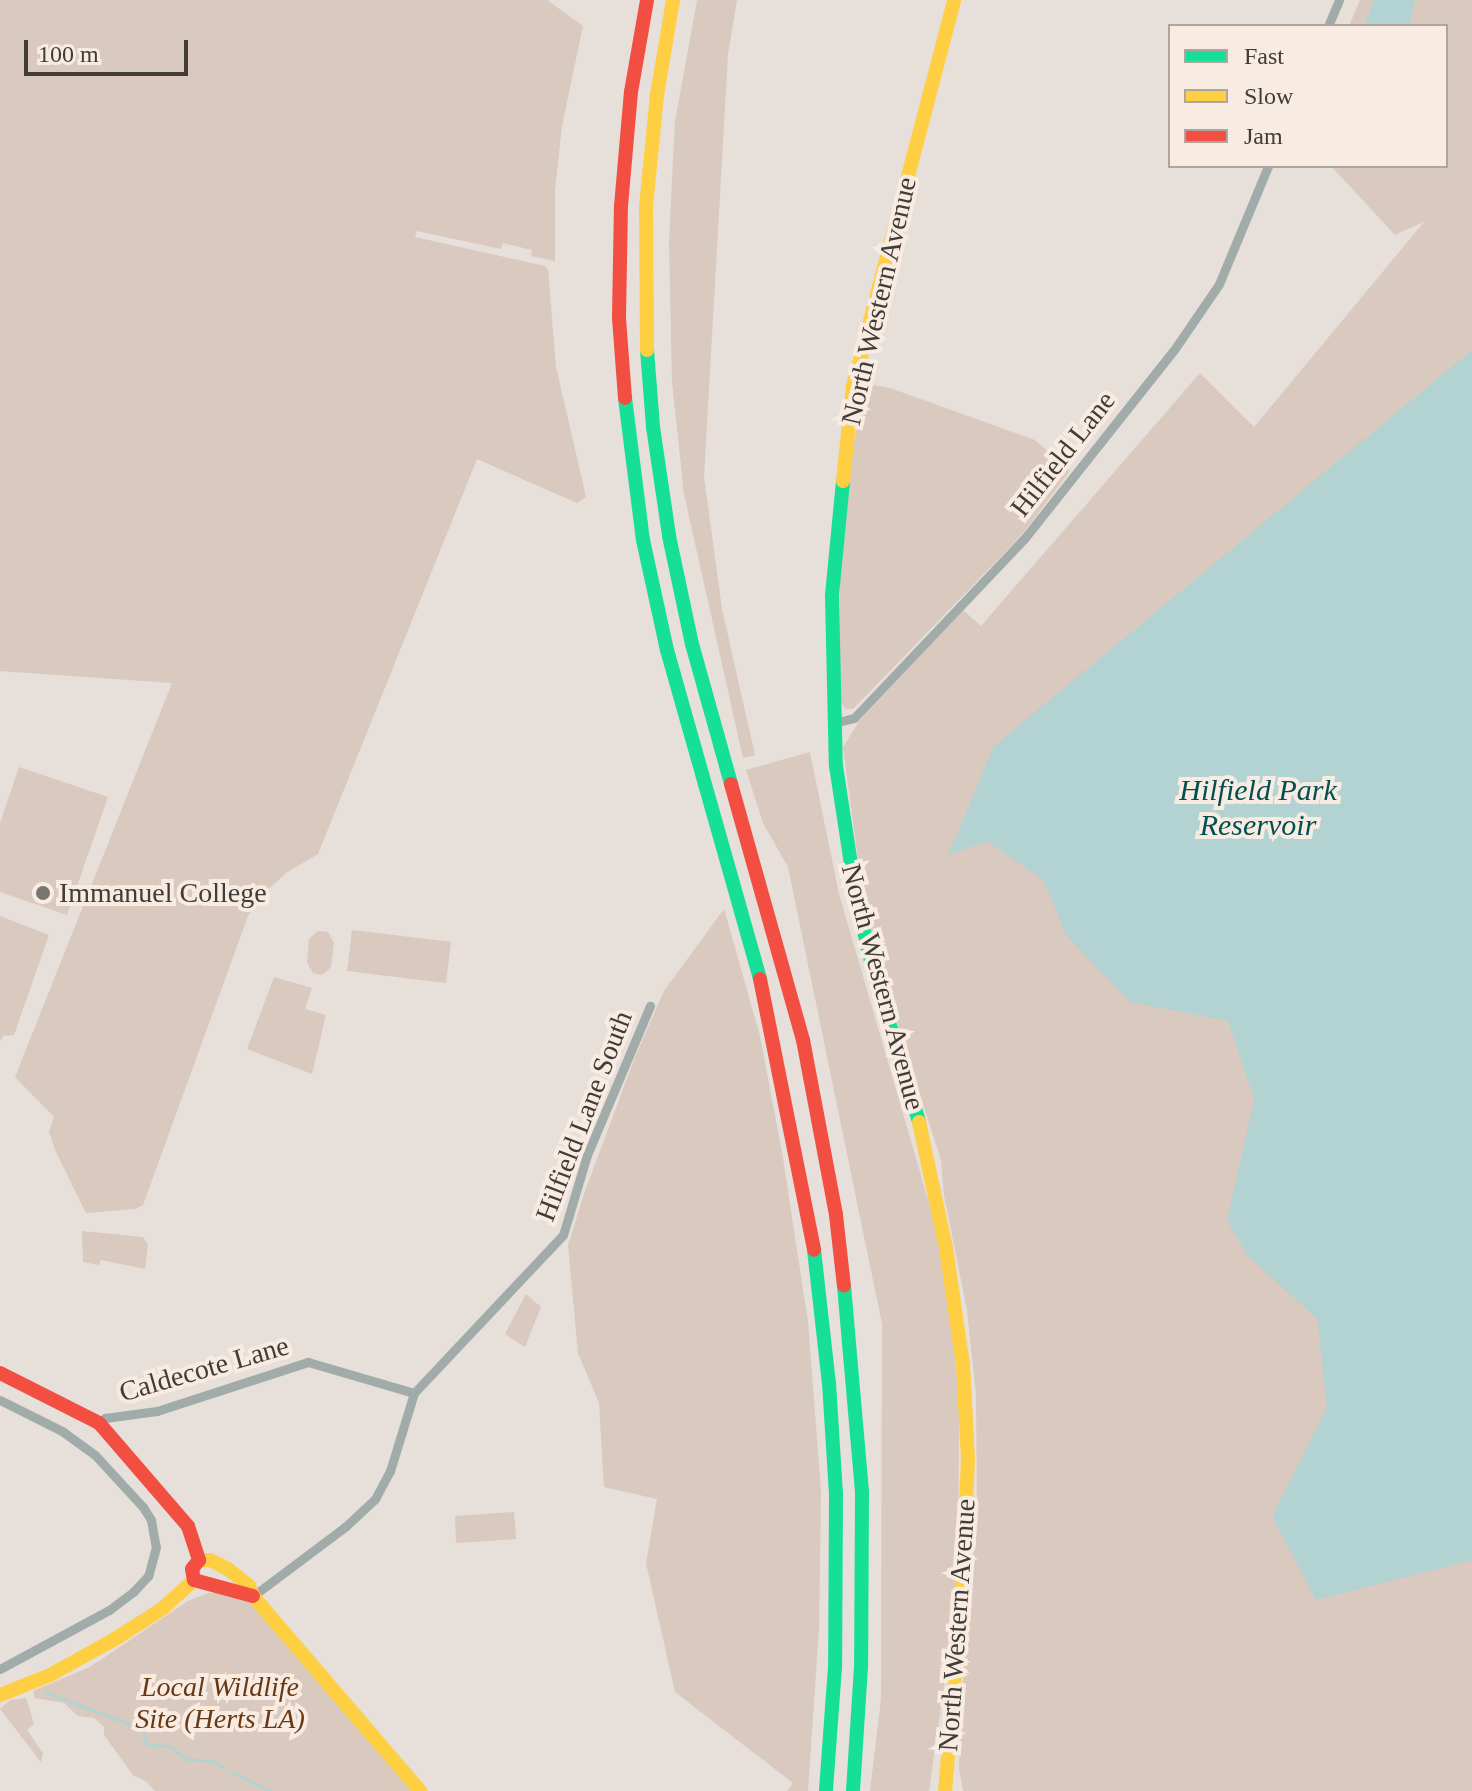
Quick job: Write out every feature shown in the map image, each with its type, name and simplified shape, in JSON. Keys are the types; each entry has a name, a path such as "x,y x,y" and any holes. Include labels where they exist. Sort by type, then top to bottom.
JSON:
{"main road":[{"path":"647,0 631,92 621,206 619,318 627,429 643,540 664,636 762,987 810,1218 827,1355 836,1494 835,1667 826,1791"},
{"path":"673,0 657,95 646,207 645,316 653,427 666,522 692,644 799,1025 836,1215 853,1353 862,1493 861,1667 853,1791"},
{"name":"North Western Avenue","path":"945,1791 963,1574 968,1459 963,1364 946,1248 924,1140 872,966 843,820 834,723 832,596 853,386 954,0"},
{"path":"0,1373 99,1423 181,1514 196,1542 199,1560 192,1569 194,1580 202,1585 211,1583 253,1596"},
{"path":"199,1560 210,1560 249,1586 253,1596 420,1791"},
{"path":"211,1583 217,1575 216,1566"},
{"path":"0,1695 50,1675 115,1639 162,1609 194,1580"}],"street":[{"path":"1329,24 1339,0"},
{"name":"Hilfield Lane","path":"834,723 854,718 1024,539 1174,350 1219,284 1267,168"},
{"name":"Hilfield Lane South","path":"253,1596 345,1527 375,1499 390,1471 414,1393 563,1235 587,1155 650,1006"},
{"name":"Caldecote Lane","path":"99,1423 105,1418 157,1411 308,1362 414,1393"},
{"path":"0,1400 62,1431 95,1455 143,1507 151,1520 156,1547 148,1576 133,1592 96,1618 0,1669"}],"green space":[{"path":"0,0 547,0 583,26 562,126 555,190 555,261 531,256 532,250 503,243 501,249 417,231 415,237 545,266 548,270 556,367 586,497 577,503 477,459 318,854 286,873 262,895 248,916 143,1205 135,1209 86,1213 55,1150 49,1131 54,1117 15,1077 172,683 0,671"},
{"path":"697,0 737,0 728,54 704,477 722,609 755,755 743,758 684,494 672,382 669,241 675,121"},
{"path":"1360,0 1472,0 1472,1791 963,1791 959,1768 961,1708 977,1504 976,1395 967,1310 944,1195 941,1160 882,976 863,898 843,747 860,720 963,610 981,626 1200,373 1254,427 1424,222 1395,235 1333,168 1448,168 1448,24 1350,24"},
{"path":"867,384 890,388 1035,440 1070,471 1020,537 853,709 845,709 839,697 840,555 855,436"},
{"path":"810,752 839,894 936,1227 952,1325 959,1402 958,1589 929,1791 870,1791 881,1699 882,1324 788,867 763,823 746,770"},
{"path":"19,767 108,797 67,915 0,892 0,823"},
{"path":"724,909 760,1036 783,1158 808,1322 821,1491 819,1628 808,1791 787,1791 793,1783 675,1692 646,1563 657,1499 604,1487 599,1403 578,1353 568,1245 584,1194 635,1057 664,991"},
{"path":"0,916 49,935 14,1035 3,1036 0,1042"},
{"path":"352,930 451,942 446,983 347,971"},
{"path":"318,931 328,932 334,943 331,967 322,975 313,973 307,962 309,939"},
{"path":"274,977 312,988 305,1009 326,1015 312,1074 247,1049"},
{"path":"82,1231 143,1237 148,1244 145,1269 101,1260 99,1265 83,1262"},
{"path":"526,1294 541,1307 525,1347 505,1334"},
{"path":"514,1512 516,1539 456,1543 455,1516"},
{"name":"Local Wildlife Site (Herts LA)","path":"208,1593 231,1593 251,1603 413,1791 155,1791 147,1782 133,1775 104,1735 104,1727 94,1718 78,1716 64,1703 35,1698 33,1691 90,1667 188,1601"},
{"path":"26,1698 34,1724 27,1730 43,1753 41,1762 0,1709 10,1700"}],"water":[{"path":"1374,0 1415,0 1409,24 1365,24"},
{"name":"Hilfield Park Reservoir","path":"1472,350 1472,1560 1316,1600 1272,1516 1327,1408 1317,1319 1248,1256 1227,1221 1254,1099 1228,1021 1130,1002 1066,935 1044,881 987,841 948,855 994,746"}],"waterway":[{"path":"45,1692 137,1727 150,1745 169,1746 186,1759 214,1761 223,1767"},
{"path":"231,1772 270,1791"}],"traffic: fast":[{"path":"647,350 653,427 669,536 692,644 731,784"},
{"path":"625,398 643,540 667,650 760,979"},
{"path":"843,481 832,596 836,766 856,896 872,966 919,1122"},
{"path":"814,1250 829,1383 836,1494 835,1667 826,1791"},
{"path":"844,1286 862,1493 861,1667 853,1791"}],"traffic: slow":[{"path":"647,350 646,207 657,95 673,0"},
{"path":"843,481 853,386 954,0"},
{"path":"919,1122 946,1248 963,1364 968,1459 963,1574 945,1791"},
{"path":"199,1560 210,1560 228,1569 249,1586 253,1596 420,1791"},
{"path":"0,1695 50,1675 115,1639 162,1609 194,1580"}],"traffic: jam":[{"path":"625,398 619,318 621,206 631,92 647,0"},
{"path":"731,784 803,1040 836,1215 844,1286"},
{"path":"760,979 814,1250"},
{"path":"0,1373 99,1423 188,1526 199,1560 192,1569 194,1580 253,1596"}],"place":[{"name":"Immanuel College","path":"43,893"}]}
